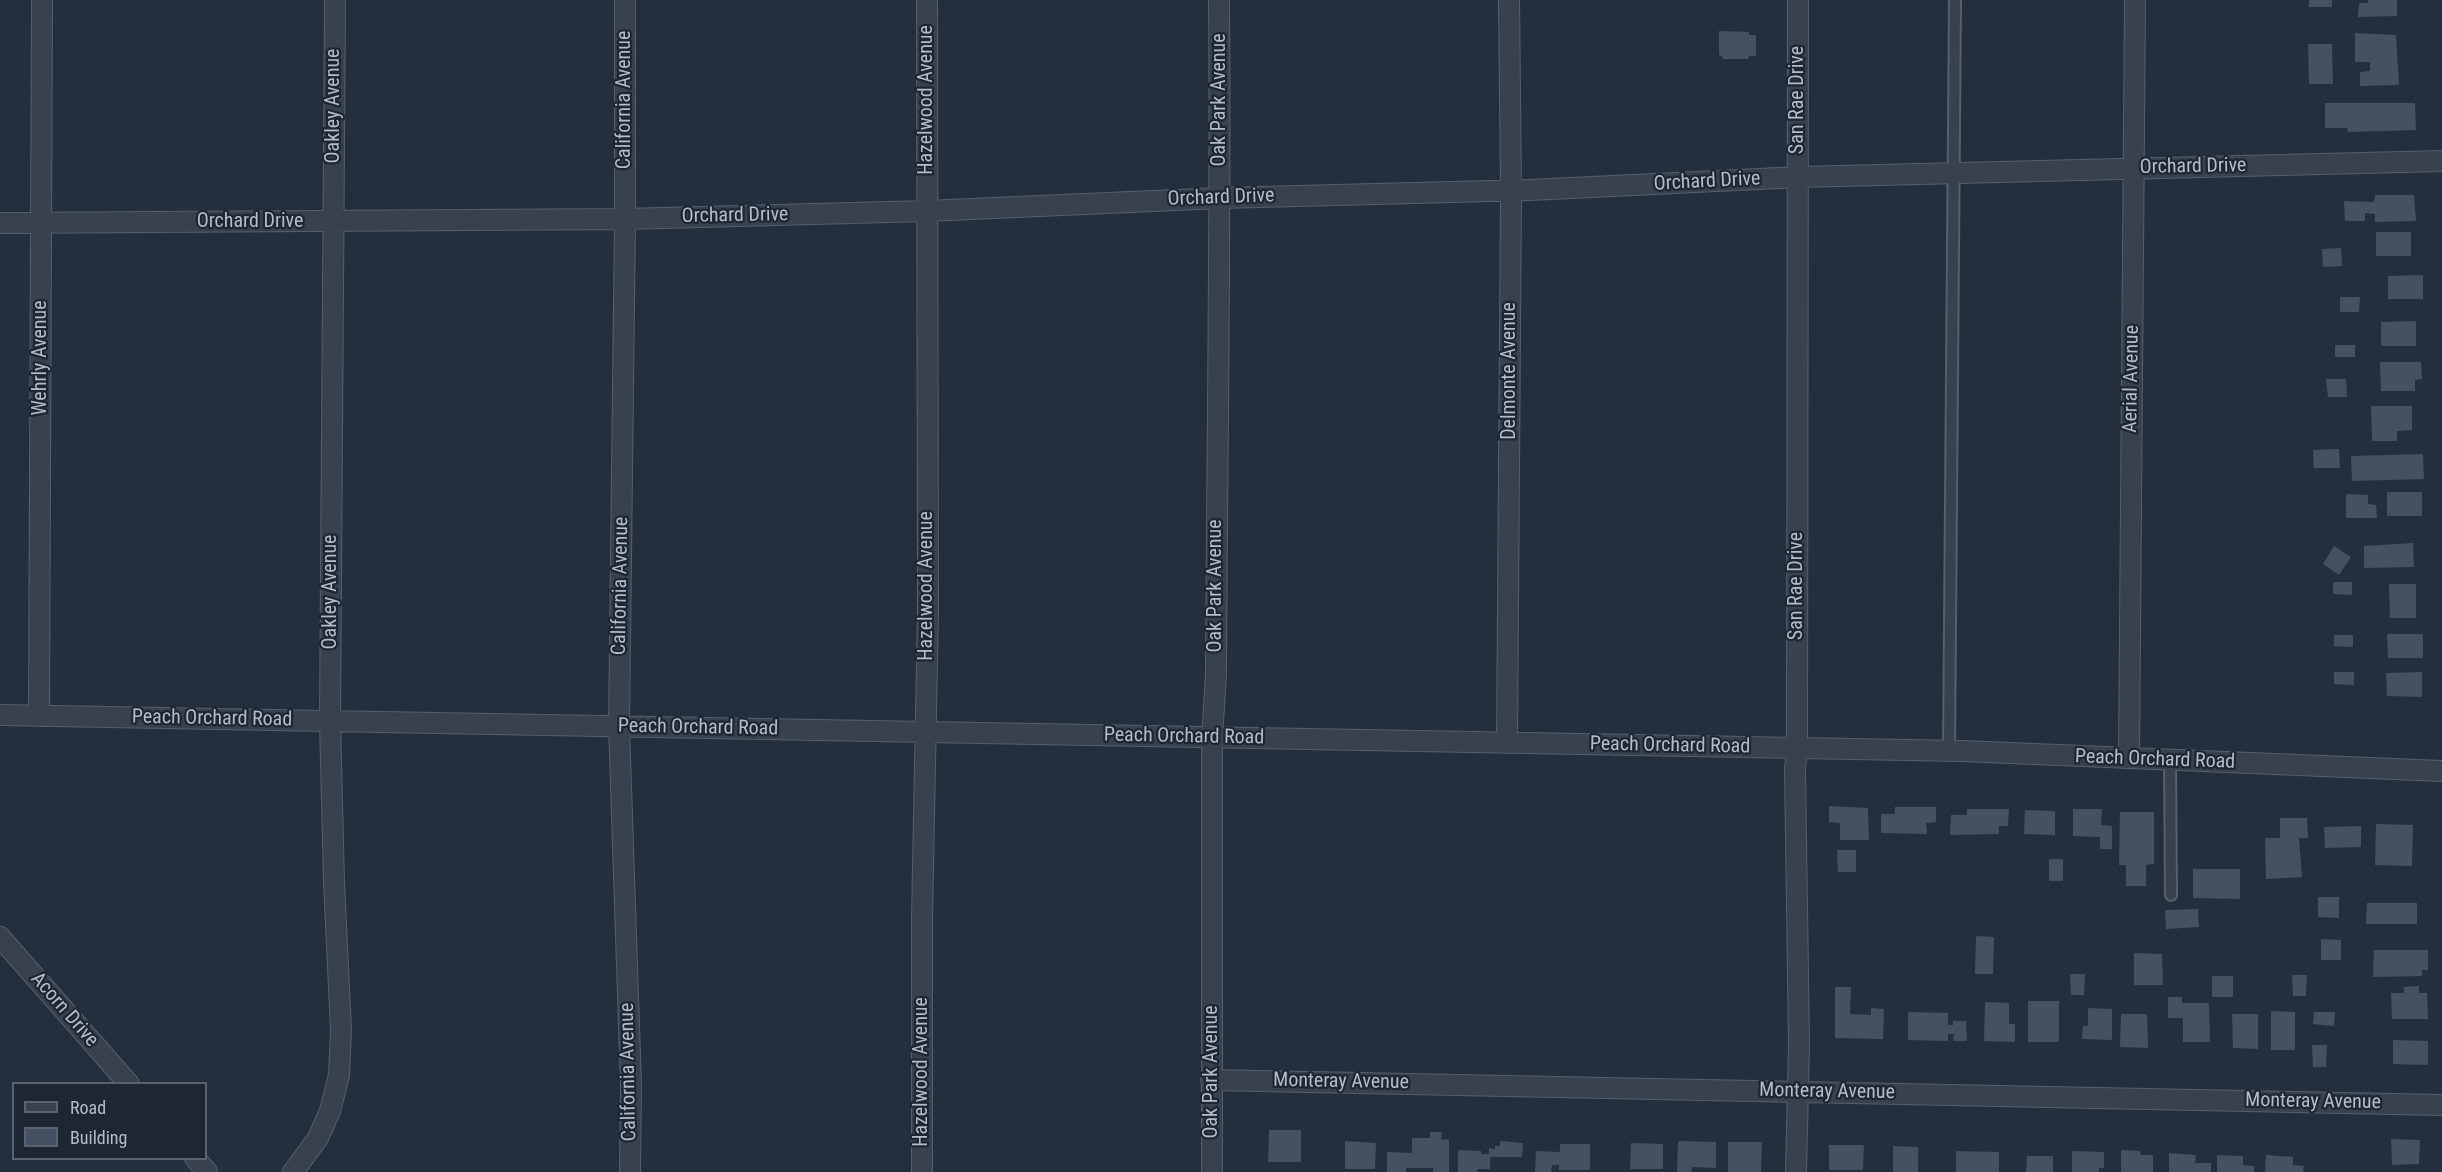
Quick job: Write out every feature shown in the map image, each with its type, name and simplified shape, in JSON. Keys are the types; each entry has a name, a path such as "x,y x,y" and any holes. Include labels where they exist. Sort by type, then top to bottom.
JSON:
{"street":[{"name":"Wehrly Avenue","path":"39,716 42,0"},
{"name":"Oakley Avenue","path":"293,1172 318,1138 330,1111 339,1075 341,1030 330,721 335,0"},
{"name":"California Avenue","path":"625,0 625,219 619,726 631,1085 630,1172"},
{"name":"Hazelwood Avenue","path":"922,1172 922,919 926,733 927,0"},
{"name":"Oak Park Avenue","path":"1212,1172 1212,737 1216,675 1217,286 1220,198 1219,0"},
{"name":"Delmonte Avenue","path":"1507,743 1511,191 1509,0"},
{"name":"San Rae Drive","path":"1797,1172 1799,1044 1795,769 1797,748 1798,0"},
{"name":"Aerial Avenue","path":"2129,758 2135,0"},
{"name":"Orchard Drive","path":"0,223 625,219 927,211 1220,198 1511,191 1799,177 2442,162"},
{"name":"Peach Orchard Road","path":"0,715 1950,751 2442,771"},
{"name":"Acorn Drive","path":"0,937 128,1082"},
{"name":"Monteray Avenue","path":"1211,1080 2442,1105"},
{"path":"197,1160 207,1172"}],"lane":[{"path":"1950,751 1955,0"},
{"path":"2170,760 2171,895"}],"building":[{"path":"2309,0 2332,0 2332,7 2309,7"},
{"path":"2368,0 2397,0 2397,16 2358,17 2359,3 2368,3"},
{"path":"1719,31 1749,32 1749,35 1756,35 1756,56 1749,56 1748,59 1723,59 1719,55"},
{"path":"2355,33 2396,35 2399,85 2360,86 2360,72 2370,71 2370,62 2355,62"},
{"path":"2308,44 2332,44 2333,84 2309,84"},
{"path":"2325,103 2415,103 2416,130 2348,132 2347,128 2325,128"},
{"path":"2375,195 2414,195 2416,221 2375,222 2375,214 2365,213 2365,221 2345,221 2344,201 2374,202"},
{"path":"2376,232 2411,232 2411,256 2376,256"},
{"path":"2341,248 2342,266 2323,267 2322,249"},
{"path":"2423,275 2423,299 2388,299 2388,276"},
{"path":"2340,297 2360,297 2359,312 2340,312"},
{"path":"2416,321 2416,346 2381,346 2381,322"},
{"path":"2335,345 2355,345 2355,357 2335,357"},
{"path":"2380,362 2421,362 2422,379 2415,380 2415,391 2381,391"},
{"path":"2326,379 2346,379 2347,397 2328,397"},
{"path":"2371,406 2412,406 2412,430 2397,431 2397,441 2372,441"},
{"path":"2339,449 2340,468 2314,468 2313,450"},
{"path":"2423,454 2424,479 2352,481 2351,456"},
{"path":"2387,492 2422,492 2422,516 2387,516"},
{"path":"2346,494 2368,495 2368,504 2376,505 2377,518 2346,518"},
{"path":"2413,543 2414,567 2364,568 2364,546"},
{"path":"2334,546 2351,557 2339,575 2323,564"},
{"path":"2333,582 2352,582 2352,595 2333,594"},
{"path":"2389,584 2416,584 2416,618 2390,618"},
{"path":"2387,634 2423,634 2423,658 2388,658"},
{"path":"2334,635 2353,635 2353,647 2334,646"},
{"path":"2334,672 2354,672 2354,685 2334,684"},
{"path":"2422,672 2422,697 2387,696 2386,673"},
{"path":"1829,806 1868,808 1869,840 1840,840 1840,823 1829,822"},
{"path":"1895,807 1936,807 1936,822 1926,823 1927,834 1881,833 1881,814 1895,814"},
{"path":"1967,809 2009,809 2008,826 1999,826 1999,834 1950,835 1951,815 1967,815"},
{"path":"2073,809 2102,809 2101,825 2112,826 2112,849 2100,849 2100,837 2073,836"},
{"path":"2025,810 2055,811 2055,835 2024,834"},
{"path":"2120,812 2154,812 2154,864 2146,865 2146,886 2126,886 2126,865 2119,865"},
{"path":"2280,818 2307,818 2308,838 2299,838 2302,877 2266,879 2265,838 2280,838"},
{"path":"2376,824 2413,825 2412,866 2375,865"},
{"path":"2361,826 2361,847 2325,848 2324,827"},
{"path":"1837,850 1856,850 1856,872 1838,872"},
{"path":"2049,859 2063,859 2063,881 2049,881"},
{"path":"2193,869 2240,869 2240,899 2193,898"},
{"path":"2318,897 2339,897 2339,918 2318,917"},
{"path":"2367,903 2417,903 2417,924 2366,924"},
{"path":"2198,909 2199,927 2166,929 2165,910"},
{"path":"1976,936 1994,937 1993,974 1975,974"},
{"path":"2321,939 2341,940 2341,960 2321,960"},
{"path":"2374,950 2428,950 2428,970 2422,970 2422,976 2373,977"},
{"path":"2134,953 2162,954 2163,985 2134,985"},
{"path":"2070,974 2085,974 2084,995 2071,995"},
{"path":"2292,975 2307,975 2306,996 2293,996"},
{"path":"2212,976 2233,976 2233,997 2212,997"},
{"path":"2419,986 2419,993 2427,993 2428,1019 2392,1019 2391,993 2404,993 2404,987"},
{"path":"1835,987 1851,987 1850,1014 1871,1015 1871,1008 1884,1009 1883,1039 1835,1038"},
{"path":"2168,997 2182,997 2182,1003 2209,1003 2210,1042 2183,1042 2183,1018 2168,1018"},
{"path":"2028,1001 2059,1001 2059,1042 2028,1042"},
{"path":"1985,1002 2009,1003 2009,1024 2015,1024 2015,1042 1984,1041"},
{"path":"2088,1008 2112,1009 2112,1040 2082,1039 2083,1026 2088,1026"},
{"path":"2271,1011 2295,1012 2295,1050 2271,1050"},
{"path":"1908,1012 1948,1013 1948,1025 1953,1025 1953,1021 1966,1021 1967,1041 1953,1041 1954,1034 1948,1034 1948,1041 1908,1040"},
{"path":"2314,1012 2335,1012 2334,1026 2313,1024"},
{"path":"2121,1014 2147,1014 2148,1048 2120,1047"},
{"path":"2232,1014 2258,1014 2258,1049 2233,1048"},
{"path":"2393,1040 2428,1041 2428,1065 2393,1064"},
{"path":"2312,1045 2327,1045 2326,1067 2313,1067"},
{"path":"1269,1130 1301,1130 1301,1162 1268,1162"},
{"path":"1430,1132 1442,1132 1441,1140 1449,1139 1449,1172 1433,1172 1433,1168 1406,1168 1406,1172 1387,1172 1387,1152 1412,1153 1412,1138 1430,1138"},
{"path":"2391,1139 2420,1140 2419,1164 2392,1165"},
{"path":"1345,1141 1376,1143 1375,1169 1345,1169"},
{"path":"1500,1141 1523,1143 1522,1157 1490,1157 1490,1169 1458,1172 1458,1150 1481,1151 1481,1154 1489,1154 1489,1148 1495,1149 1495,1146 1500,1146"},
{"path":"1678,1141 1716,1142 1716,1168 1692,1167 1691,1172 1677,1172"},
{"path":"1728,1142 1762,1142 1761,1172 1728,1172"},
{"path":"1631,1143 1663,1144 1663,1169 1630,1169"},
{"path":"1560,1144 1590,1144 1590,1170 1559,1170 1559,1165 1552,1165 1551,1172 1535,1172 1536,1151 1560,1152"},
{"path":"1829,1145 1864,1145 1863,1170 1829,1170"},
{"path":"1893,1146 1918,1147 1918,1172 1893,1172"},
{"path":"2121,1150 2140,1151 2141,1155 2153,1155 2153,1172 2121,1172"},
{"path":"1956,1151 1999,1152 1999,1172 1956,1172"},
{"path":"2072,1151 2104,1152 2104,1168 2099,1168 2099,1172 2072,1172"},
{"path":"2169,1153 2196,1155 2195,1163 2211,1163 2211,1172 2169,1172"},
{"path":"2217,1155 2243,1156 2243,1165 2254,1166 2254,1172 2217,1172"},
{"path":"2266,1155 2293,1157 2293,1165 2304,1166 2303,1172 2265,1172"},
{"path":"2027,1156 2053,1156 2053,1172 2026,1172"}]}
